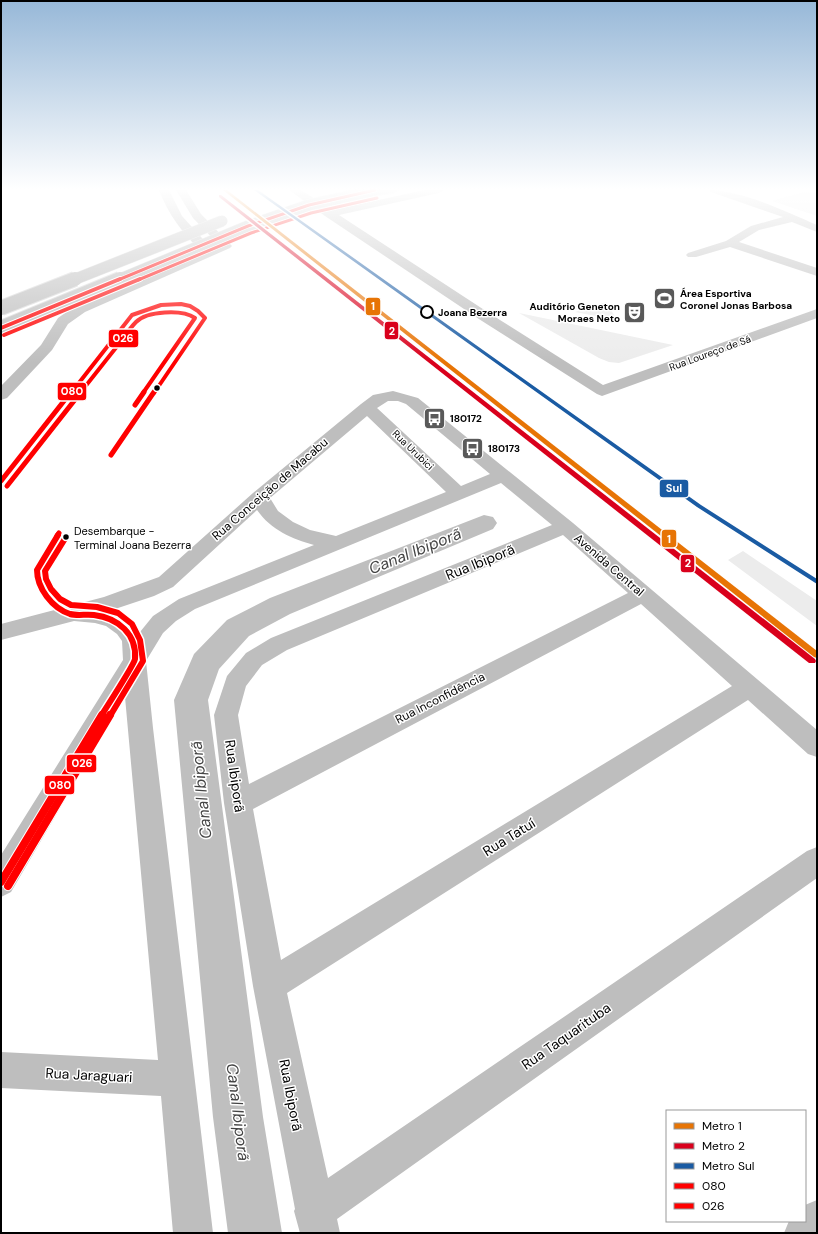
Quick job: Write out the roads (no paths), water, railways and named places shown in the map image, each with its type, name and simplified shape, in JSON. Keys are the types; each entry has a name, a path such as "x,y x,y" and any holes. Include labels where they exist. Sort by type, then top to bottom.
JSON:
{"main road":[{"path":"1,308 153,248"},
{"path":"1,328 196,248"},
{"path":"204,248 209,253"},
{"path":"1,395 47,347 59,326 69,316 80,309 222,248"},
{"name":"Rua Loureço de Sá","path":"380,248 602,391 817,313"},
{"path":"692,255 718,248"},
{"path":"741,248 817,272"},
{"name":"Rua Conceição de Macabu","path":"71,614 151,589 166,582 260,497 367,407 378,399 393,396"},
{"name":"Avenida Central","path":"393,396 412,401 566,527 817,746"},
{"name":"Rua Urubici","path":"367,407 459,494"},
{"path":"1,882 135,660 150,632 162,620 187,604 502,476"},
{"path":"260,497 270,515 295,532 310,538 340,543"},
{"name":"Rua Ibiporã","path":"317,1222 269,986 238,803 226,714 235,683 254,659 279,644 566,527"},
{"name":"Rua Inconfidência","path":"238,803 643,594"},
{"path":"1,632 71,614 95,615 113,620 125,628 133,640 140,728 176,1079 194,1233"},
{"name":"Rua Tatuí","path":"269,986 750,687"},
{"name":"Rua Taquarituba","path":"317,1222 817,860"},
{"name":"Rua Jaraguari","path":"1,1070 176,1079"},
{"path":"804,1233 817,1220"}],"waterway":[{"name":"Canal Ibiporã","path":"255,1233 238,1117 191,700 205,663 238,628 280,606 484,523"}],"metro line":[{"name":"2","path":"286,248 812,661"},
{"name":"1","path":"298,248 817,655"},
{"name":"Sul","path":"337,248 699,506 817,582"}],"place":[{"name":"Área Esportiva Coronel Jonas Barbosa","path":"665,299"},
{"name":"Joana Bezerra","path":"427,312"},
{"name":"Auditório Geneton Moraes Neto","path":"635,312"},
{"name":"180172","path":"435,418"},
{"name":"180173","path":"473,448"},
{"name":"Desembarque - Terminal Joana Bezerra","path":"66,537"}]}
